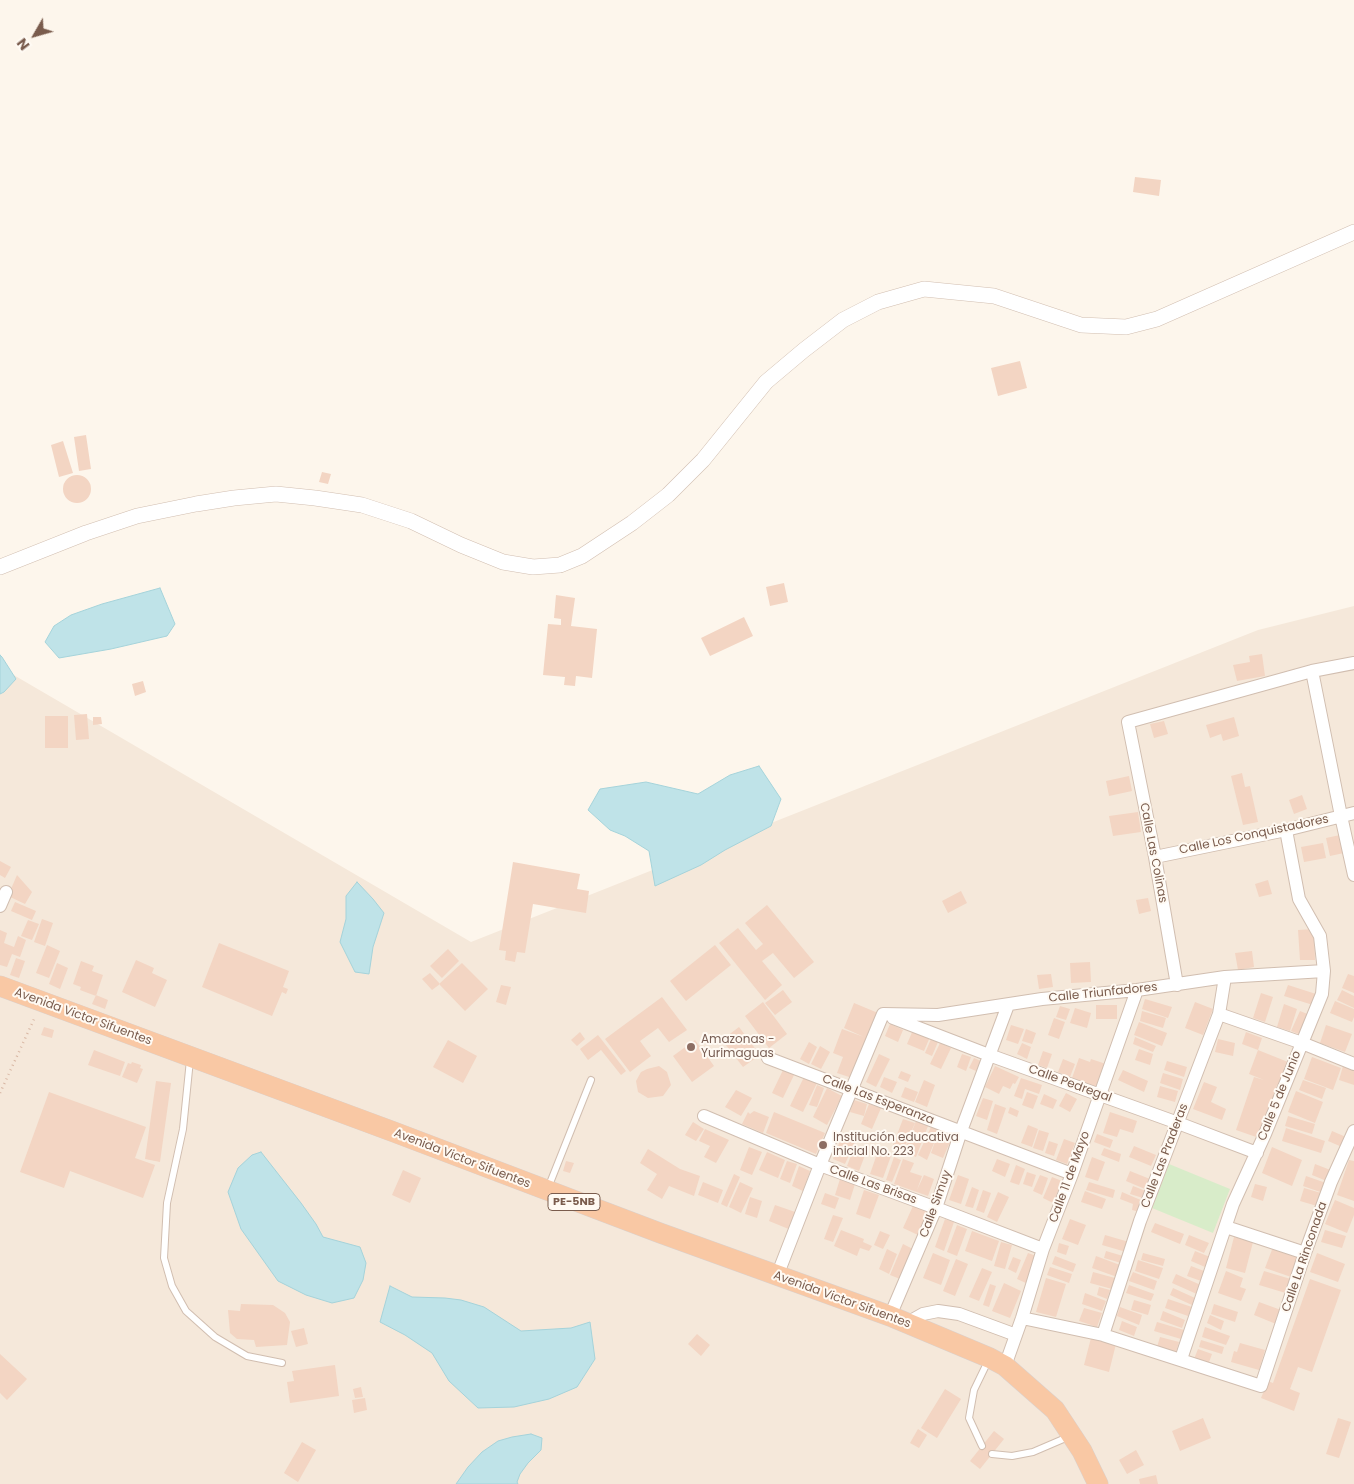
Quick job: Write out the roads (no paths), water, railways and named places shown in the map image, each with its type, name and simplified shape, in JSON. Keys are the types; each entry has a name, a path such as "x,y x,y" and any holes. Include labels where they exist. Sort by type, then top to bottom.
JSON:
{"highway":[{"name":"Avenida Victor Sifuentes","path":"0,986 546,1191 898,1320 998,1362 1055,1410 1082,1451 1098,1484"}],"street":[{"path":"0,567 86,533 137,516 196,504 276,494 362,505 412,522 460,545 503,562 533,567 560,564 582,556 632,523 668,495 703,460 766,382 843,320 878,302 924,289 994,296 1081,325 1126,328 1157,319 1354,232"},
{"path":"1354,662 1312,672 1354,875"},
{"name":"Calle Las Colinas","path":"1177,985 1128,722 1312,672"},
{"name":"Calle Los Conquistadores","path":"1154,857 1286,830 1354,813"},
{"name":"Calle 5 de Junio","path":"1181,1359 1232,1204 1257,1153 1322,994 1324,971 1320,936 1299,898 1286,830"},
{"path":"0,906 6,892"},
{"name":"Calle Triunfadores","path":"884,1014 938,1015 1042,1000 1177,985 1224,977 1324,971"},
{"name":"Calle Las Praderas","path":"1103,1335 1140,1221 1220,1014 1224,977"},
{"name":"Calle 11 de Mayo","path":"998,1362 1016,1335 1044,1249 1137,990"},
{"name":"Calle Simuy","path":"898,1320 961,1131 1008,1005"},
{"path":"778,1276 820,1165 884,1014"},
{"name":"Calle Pedregal","path":"884,1014 1257,1153"},
{"path":"1220,1014 1354,1064"},
{"name":"Calle Las Esperanza","path":"768,1058 1072,1174"},
{"name":"Calle Las Brisas","path":"704,1116 820,1165 1044,1249"},
{"name":"Calle La Rinconada","path":"1181,1359 1262,1386 1305,1253 1354,1131"},
{"path":"1226,1227 1305,1253"},
{"path":"898,1320 938,1312 959,1314 1016,1335"},
{"path":"1022,1318 1103,1335 1181,1359"}],"lane":[{"path":"190,1056 182,1129 167,1203 164,1258 172,1286 186,1311 215,1337 247,1356 282,1363"},
{"path":"546,1191 591,1080"},
{"path":"982,1446 968,1418 974,1390 998,1362"},
{"path":"992,1454 1012,1456 1026,1453 1072,1435"}],"water":[{"path":"160,588 175,624 167,636 111,649 59,658 45,642 54,626 71,615 102,604"},
{"path":"0,655 16,679 0,694"},
{"path":"759,766 781,799 771,826 701,865 655,886 649,851 625,836 610,830 588,810 600,789 646,782 698,794 730,775"},
{"path":"357,882 384,913 373,947 369,974 355,972 340,942 346,919 346,896"},
{"path":"261,1152 301,1203 323,1237 360,1247 366,1263 363,1280 354,1298 332,1303 306,1295 278,1281 241,1229 228,1192 238,1168 252,1155"},
{"path":"390,1286 412,1297 461,1300 484,1307 521,1331 571,1328 590,1322 595,1359 577,1387 549,1399 514,1407 478,1408 449,1381 432,1353 405,1335 380,1322"},
{"path":"531,1434 542,1438 541,1450 520,1474 518,1484 456,1484 482,1452 498,1441"}],"place":[{"name":"Amazonas - Yurimaguas","path":"691,1047"},
{"name":"Institución educativa inicial No. 223","path":"823,1145"}]}
